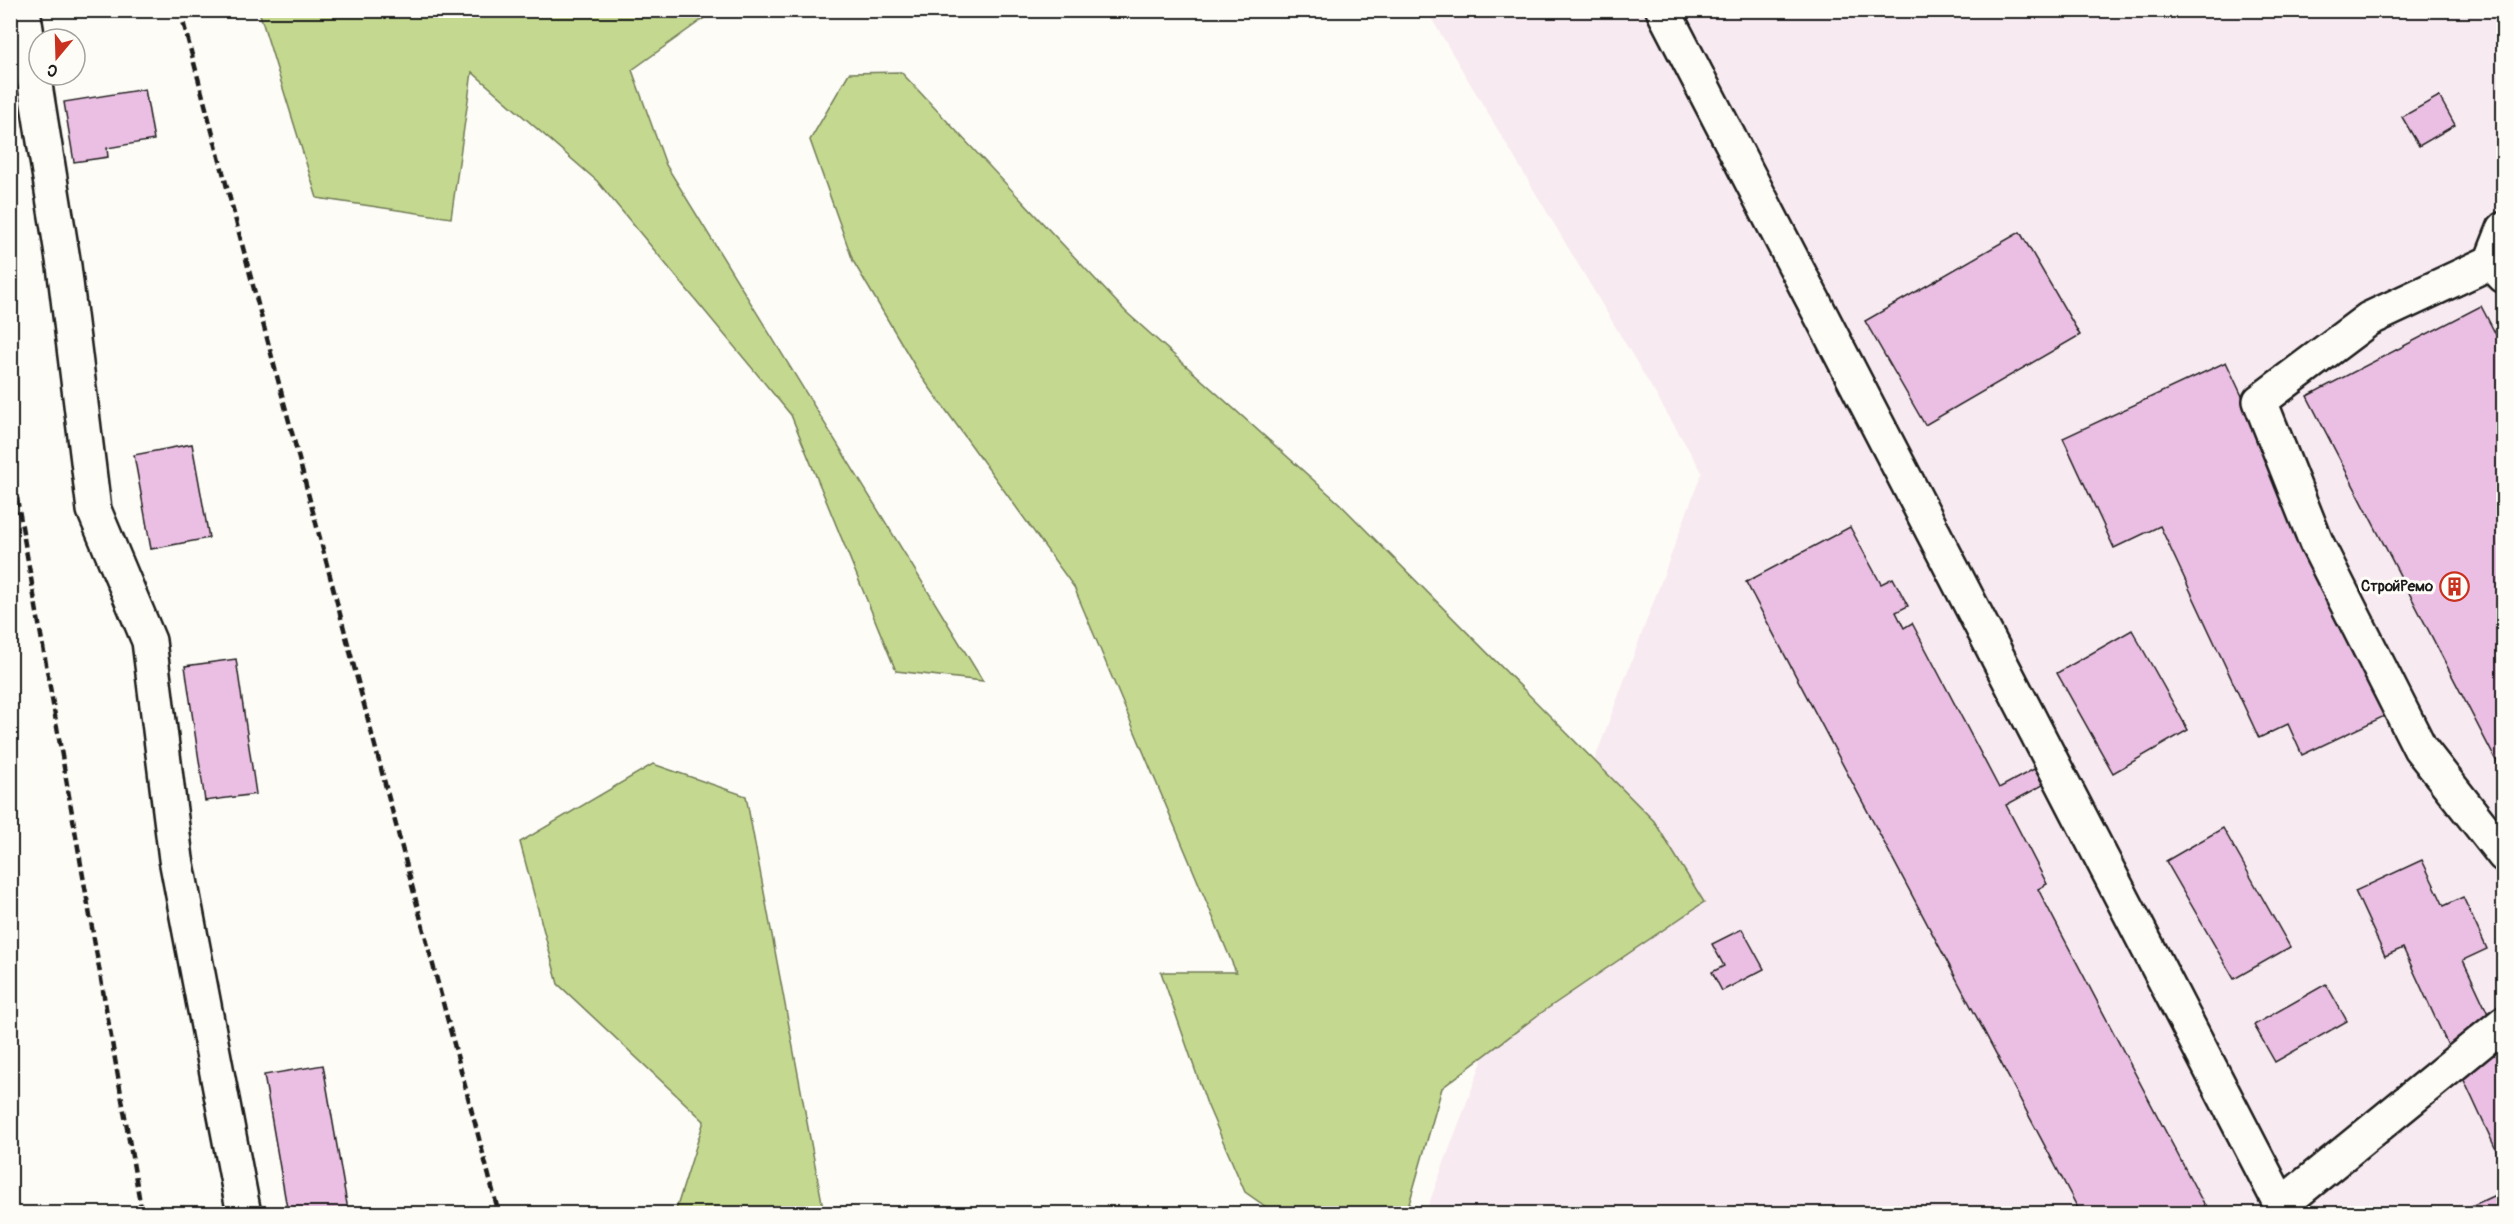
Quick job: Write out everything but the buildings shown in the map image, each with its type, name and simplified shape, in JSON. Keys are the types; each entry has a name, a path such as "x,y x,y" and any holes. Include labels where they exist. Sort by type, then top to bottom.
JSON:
{"lane":[{"path":"23,10 64,266 94,510 149,641 176,859 244,1214"},
{"path":"1663,10 2283,1209 2504,1023"},
{"path":"2504,229 2497,269 2369,319 2260,401 2316,542 2420,748 2504,855"}],"shaded area":[{"path":"1427,11 2503,11 2503,1213 1425,1214 1702,472"}],"green space":[{"path":"259,11 710,11 707,16 632,70 666,165 983,681 896,671 791,415 597,181 472,72 451,218 317,198"},
{"path":"901,72 1126,312 1339,503 1654,821 1704,902 1538,1015 1442,1088 1409,1204 1399,1213 1275,1213 1245,1192 1207,1104 1161,972 1236,972 1074,587 919,373 853,261 810,140 849,73"},
{"path":"653,764 746,796 824,1213 675,1213 704,1121 558,984 520,842"}],"railway":[{"path":"180,10 499,1214"},
{"path":"10,458 142,1214"}],"place":[{"name":"СтройРемо","path":"2454,586"}]}
